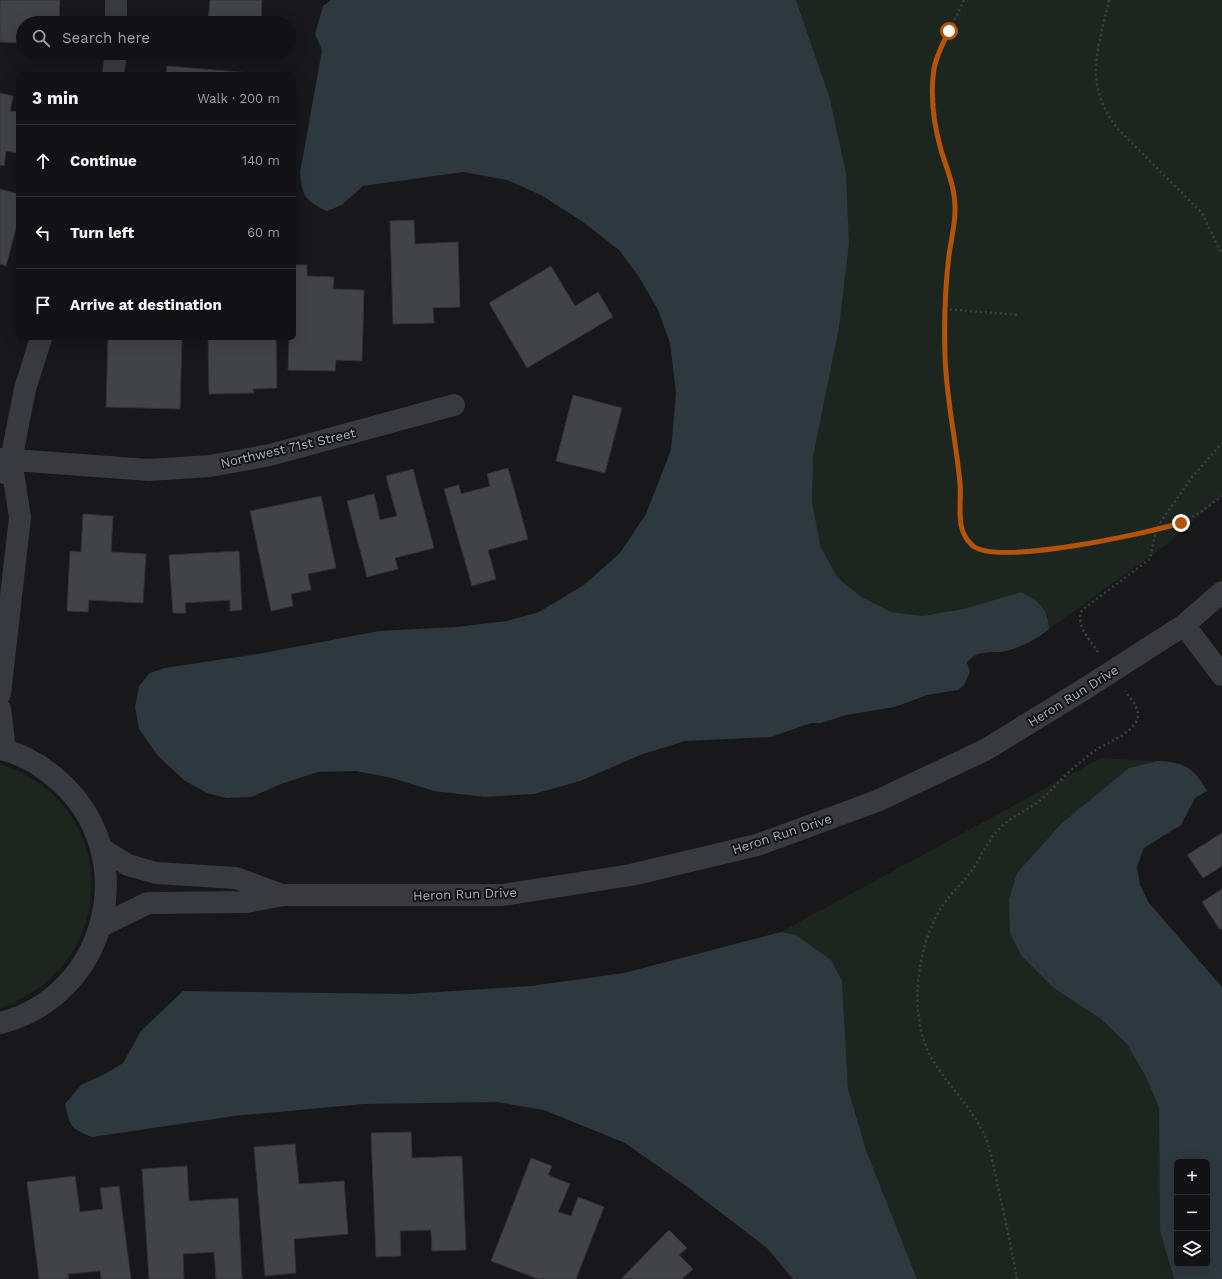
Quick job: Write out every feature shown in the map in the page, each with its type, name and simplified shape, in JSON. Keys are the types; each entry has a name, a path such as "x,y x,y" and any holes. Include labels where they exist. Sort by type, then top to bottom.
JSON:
{"street":[{"path":"116,0 116,16"},
{"path":"113,72 115,60"},
{"path":"0,481 25,389 40,340"},
{"name":"Northwest 71st Street","path":"5,459 149,470 210,466 270,455 454,405"},
{"path":"0,694 20,517 5,459"},
{"name":"Heron Run Drive","path":"101,926 148,903 247,902 283,895 502,895 631,875 757,845 877,801 985,750 1112,672 1184,625 1222,592"},
{"path":"1184,625 1222,675"},
{"path":"0,709 3,750 28,759 43,768 67,787 82,806 94,826 102,849 107,888 101,926 92,948 80,969 64,987 45,1002 24,1014 0,1023"},
{"name":"Heron Run Drive","path":"102,849 128,865 156,873 236,878 283,895"}],"path":[{"path":"964,0 938,55 934,68 933,82 937,133 954,188 955,199 945,309 945,355 948,397 960,484 960,522 966,539 977,548 1000,553 1100,542 1181,523 1201,512 1222,496"},
{"path":"1109,0 1096,57 1097,87 1106,113 1117,128 1202,213 1222,255"},
{"path":"945,309 1019,315"},
{"path":"1017,1279 994,1168 984,1135 973,1114 959,1098 930,1055 925,1043 921,1028 917,988 925,942 941,907 974,868 980,855 1000,828 1014,815 1036,804 1069,771 1096,750 1128,732 1137,720 1138,710 1081,626 1080,615 1085,607 1150,559 1156,530 1179,495 1222,443"}],"shaded area":[{"path":"331,0 796,0 830,99 846,173 849,244 839,328 813,457 812,502 821,548 838,578 860,596 891,612 923,616 963,609 1021,592 1038,602 1047,616 1049,629 1026,644 1010,650 981,653 971,658 967,663 970,672 964,685 958,690 927,695 895,707 846,715 821,723 811,723 771,737 685,741 640,755 580,781 534,794 485,797 434,791 392,778 356,771 318,772 281,784 251,797 227,798 207,793 185,781 158,756 139,729 135,707 139,686 150,673 164,668 258,654 379,631 456,627 507,621 539,612 584,585 620,553 646,514 671,450 676,392 670,343 658,310 639,277 619,250 583,222 541,195 507,180 463,172 363,186 342,205 327,211 309,201 302,187 300,173 322,50 315,34 323,6"},
{"path":"796,0 1222,0 1222,495 1174,539 1049,629 1048,616 1021,592 963,609 923,616 891,612 860,596 838,578 821,548 812,502 813,457 839,328 849,244 846,173 830,99"},
{"path":"1101,758 1157,761 1129,768 1055,989 1101,1019 1127,1044 1146,1076 1159,1108 1160,1231 1174,1279 917,1279 866,1150 848,1088 842,981 781,932"},
{"path":"1157,761 1174,762 1187,767 1198,777 1207,791 1195,798 1181,825 1144,848 1137,867 1140,885 1149,903 1222,987 1222,1279 1174,1279 1160,1231 1159,1108 1146,1077 1127,1044 1101,1019 1055,989 1021,955 1010,933 1009,900 1017,873 1062,823 1129,768"},
{"path":"0,764 40,784 69,813 86,848 92,885 86,923 68,958 40,987 0,1008"},
{"path":"781,932 796,935 831,960 842,981 848,1088 866,1150 917,1279 793,1279 767,1248 685,1185 625,1143 544,1110 496,1102 364,1104 234,1116 92,1137 72,1126 65,1104 81,1085 105,1074 123,1063 141,1031 183,991 408,994 531,986 624,973"}],"building":[{"path":"0,0 60,0 59,16 16,16 16,43 0,42"},
{"path":"210,0 262,0 261,16 209,16"},
{"path":"167,66 239,72 166,72"},
{"path":"0,93 13,96 10,111 16,112 16,153 6,151 4,166 0,165"},
{"path":"0,189 16,193 16,228 6,266 0,264"},
{"path":"414,220 415,244 458,242 460,307 433,308 434,323 393,324 390,221"},
{"path":"296,265 307,265 307,276 334,277 333,289 364,290 362,361 336,360 335,371 288,370 289,340 296,340"},
{"path":"551,266 575,306 598,292 613,317 527,368 489,303"},
{"path":"108,340 182,340 180,409 106,407"},
{"path":"208,340 276,340 277,388 253,389 254,393 209,394"},
{"path":"573,395 622,408 605,473 556,461"},
{"path":"508,468 528,539 488,550 496,579 472,586 444,489 459,485 461,494 490,486 487,474"},
{"path":"413,469 434,548 395,558 398,569 367,577 347,501 374,494 380,520 397,516 386,476"},
{"path":"321,496 336,568 308,574 311,590 291,594 293,606 271,611 250,511"},
{"path":"83,514 113,516 111,552 146,554 143,603 89,600 88,612 67,611 70,551 81,552"},
{"path":"239,551 242,610 230,611 230,600 185,603 186,613 173,613 169,555"},
{"path":"1222,833 1222,866 1203,878 1187,855"},
{"path":"1222,889 1222,928 1220,930 1202,902"},
{"path":"411,1132 412,1158 462,1156 466,1250 432,1251 431,1230 400,1231 401,1256 376,1257 371,1133"},
{"path":"295,1144 299,1184 344,1181 348,1234 294,1239 296,1273 265,1276 254,1147"},
{"path":"531,1158 552,1166 548,1175 570,1184 558,1212 571,1216 578,1197 604,1207 576,1279 538,1279 491,1261"},
{"path":"187,1166 189,1201 238,1198 242,1279 216,1279 214,1252 183,1254 184,1279 149,1279 142,1169"},
{"path":"75,1176 80,1212 103,1209 100,1188 119,1186 131,1279 101,1279 100,1271 68,1274 69,1279 39,1279 27,1182"},
{"path":"669,1230 687,1248 679,1255 693,1269 682,1279 621,1279"}],"route":[{"path":"949,31 934,68 933,97 934,117 937,133 941,151 954,188 956,211 949,252 947,278 945,355 948,397 960,484 960,522 966,539 977,548 1000,553 1017,552 1100,542 1181,523"}]}
